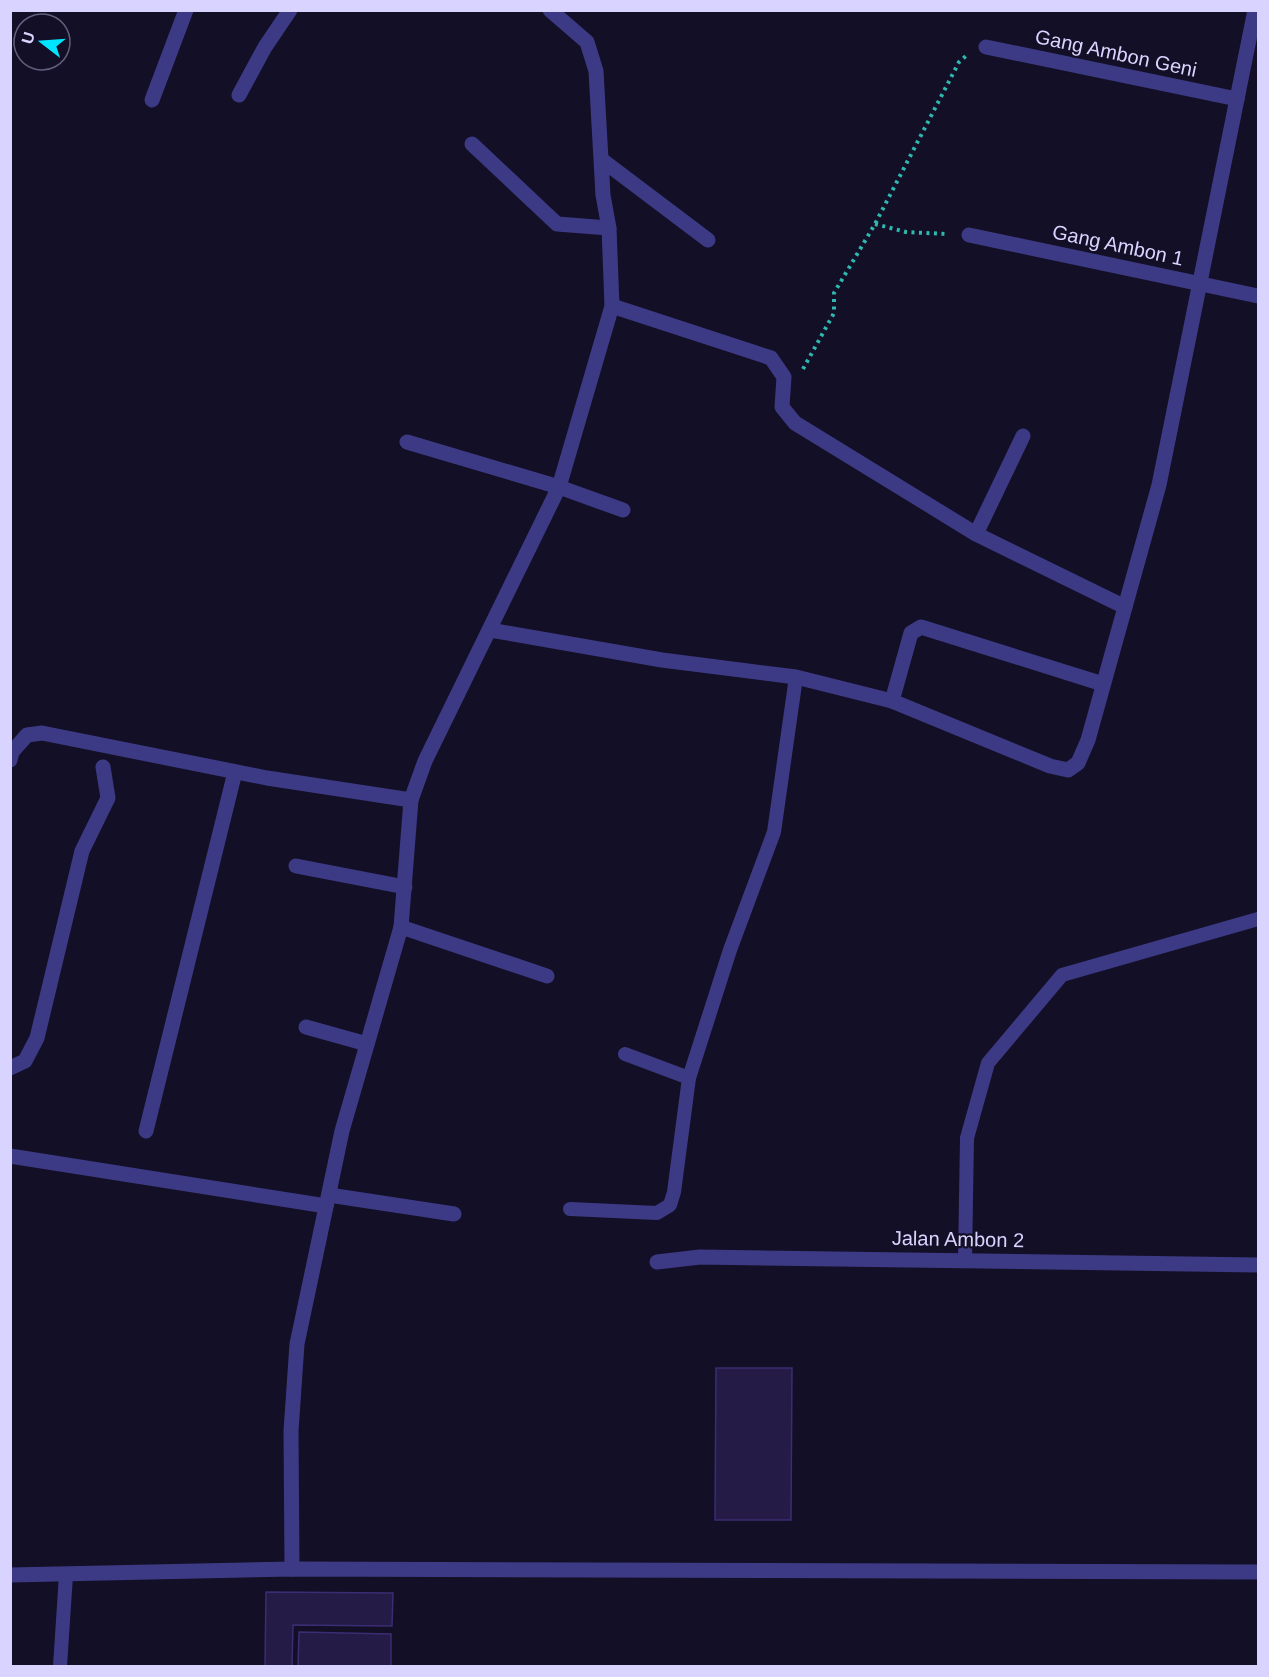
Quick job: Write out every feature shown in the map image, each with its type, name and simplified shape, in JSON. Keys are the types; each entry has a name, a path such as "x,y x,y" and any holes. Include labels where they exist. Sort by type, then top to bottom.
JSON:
{"street":[{"path":"152,100 186,10"},
{"path":"239,95 265,47 290,10"},
{"path":"292,1569 291,1431 297,1344 342,1131 401,927 411,800 425,761 559,487 612,306 609,228 593,57 587,42 550,10"},
{"path":"490,630 662,660 796,677 892,701 1050,766 1068,770 1078,764 1104,684 1159,485 1255,10"},
{"name":"Gang Ambon Geni","path":"986,47 1237,99"},
{"path":"472,144 557,224 609,228"},
{"path":"602,160 708,240"},
{"name":"Gang Ambon 1","path":"969,235 1258,296"},
{"path":"612,306 771,358 784,377 782,407 795,423 976,534 1125,607"},
{"path":"976,534 1023,436"},
{"path":"407,442 559,487 623,510"},
{"path":"892,701 910,633 921,627 1104,684"},
{"path":"10,760 12,752 27,735 42,733 235,772 411,800"},
{"path":"10,1068 25,1061 37,1038 82,851 108,798 103,767"},
{"path":"146,1131 235,772"},
{"path":"296,866 405,887"},
{"path":"401,927 547,976"},
{"path":"306,1026 366,1044"},
{"path":"10,1156 327,1201 454,1214"},
{"name":"Jalan Ambon 2","path":"657,1262 700,1257 1258,1265"},
{"path":"10,1575 292,1569 1258,1572"}],"lane":[{"path":"570,1209 657,1213 670,1205 674,1192 689,1078 730,950 774,832 796,677"},
{"path":"966,1260 966,1138 988,1064 1062,975 1258,919"},
{"path":"625,1054 689,1078"},
{"path":"60,1666 66,1575"}],"path":[{"path":"782,407 834,313 834,293 875,224 959,63 969,53 986,47"},
{"path":"875,224 906,232 969,235"}],"building":[{"path":"716,1368 792,1368 791,1520 715,1520"},
{"path":"266,1592 393,1593 392,1626 293,1625 292,1666 265,1666"},
{"path":"299,1632 391,1634 391,1666 298,1666"}]}
